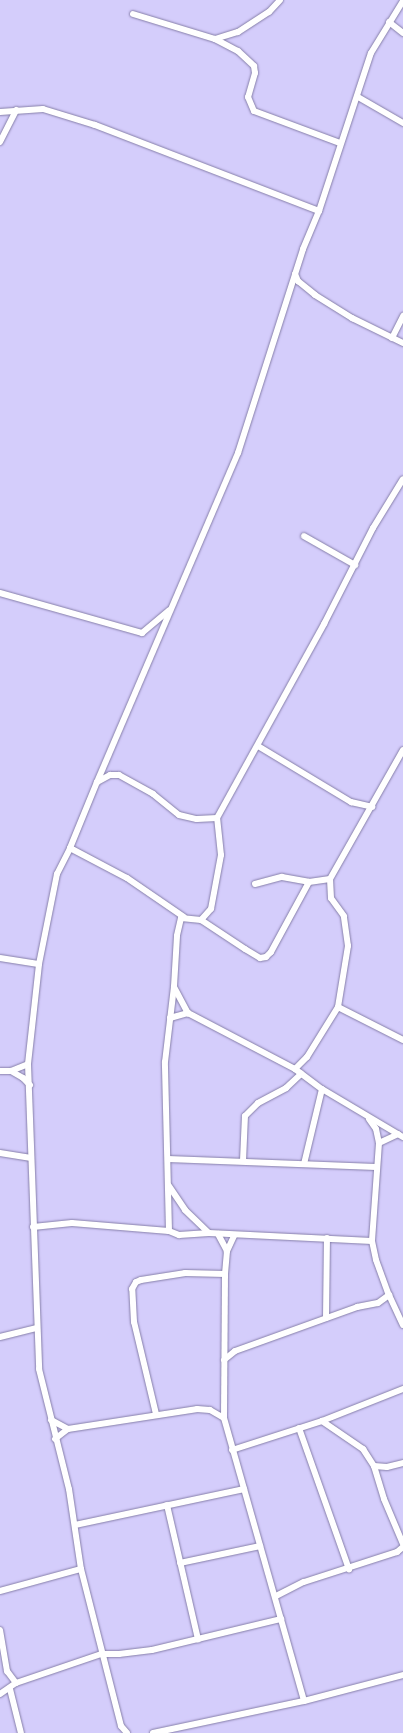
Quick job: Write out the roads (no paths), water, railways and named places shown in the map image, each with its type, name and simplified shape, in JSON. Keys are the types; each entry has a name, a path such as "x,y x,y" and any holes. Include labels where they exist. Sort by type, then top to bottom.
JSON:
{"street":[{"path":"215,39 238,32 269,12 280,0"},
{"path":"127,1733 121,1726 101,1654 81,1569 69,1489 55,1439 39,1369 36,1328 30,1158 30,1085 28,1064 39,964 57,874 70,848 242,443 295,274 319,211 340,143 358,97 371,53 403,1"},
{"path":"133,14 215,39 238,51 254,66 255,73 248,97 254,111 340,143"},
{"path":"389,22 403,32"},
{"path":"358,97 403,123"},
{"path":"0,112 43,109 95,125 319,211"},
{"path":"0,142 16,110"},
{"path":"295,274 298,281 315,295 352,318 403,344"},
{"path":"392,338 403,316"},
{"path":"201,920 211,909 221,855 217,818 258,746 354,565 403,478"},
{"path":"304,536 354,565"},
{"path":"0,593 142,632 172,608"},
{"path":"258,746 351,802 372,807"},
{"path":"295,1069 307,1057 338,1007 348,946 346,922 331,898 330,879 403,750"},
{"path":"97,782 110,775 119,775 153,794 179,815 198,819 217,818"},
{"path":"70,848 127,878 184,917 201,920 245,950 260,958 266,957 271,952 309,882"},
{"path":"255,884 282,877 309,882 330,879"},
{"path":"169,1231 165,1062 174,987 179,920 184,917"},
{"path":"0,958 39,964"},
{"path":"174,987 188,1013 295,1069 322,1089 400,1135"},
{"path":"338,1007 403,1040"},
{"path":"170,1018 188,1013"},
{"path":"0,1071 11,1071 28,1064"},
{"path":"11,1071 23,1078 30,1085"},
{"path":"243,1161 245,1116 258,1103 286,1088 301,1074"},
{"path":"304,1164 322,1089"},
{"path":"369,1118 376,1129 379,1143 376,1167 372,1241 376,1260 389,1295 403,1325"},
{"path":"379,1143 400,1135"},
{"path":"0,1153 30,1158"},
{"path":"168,1158 376,1167"},
{"path":"169,1186 185,1210 209,1234"},
{"path":"33,1228 72,1223 169,1231 179,1235 218,1234 234,1236 327,1238 372,1241"},
{"path":"218,1234 227,1251"},
{"path":"234,1236 227,1251 225,1274 224,1418 260,1546 276,1596 304,1701"},
{"path":"326,1318 327,1238"},
{"path":"156,1414 134,1322 132,1289 136,1282 141,1280 185,1273 225,1274"},
{"path":"224,1360 235,1351 326,1318 378,1303 389,1295"},
{"path":"0,1337 36,1328"},
{"path":"224,1343 235,1351"},
{"path":"232,1450 322,1421 403,1389"},
{"path":"55,1439 68,1429 156,1414 197,1409 210,1410 224,1418"},
{"path":"51,1420 68,1429"},
{"path":"322,1421 364,1449 374,1466 384,1500 403,1544"},
{"path":"299,1428 349,1569"},
{"path":"374,1466 387,1467 403,1463"},
{"path":"75,1526 244,1489"},
{"path":"167,1505 198,1639"},
{"path":"180,1562 260,1546"},
{"path":"276,1596 304,1582 349,1569 397,1552 403,1547"},
{"path":"0,1591 81,1569"},
{"path":"0,1694 10,1689 16,1683 101,1654 119,1654 152,1650 281,1619"},
{"path":"0,1630 7,1671 16,1683"},
{"path":"153,1733 304,1701 403,1675"},
{"path":"10,1689 21,1733"}]}
